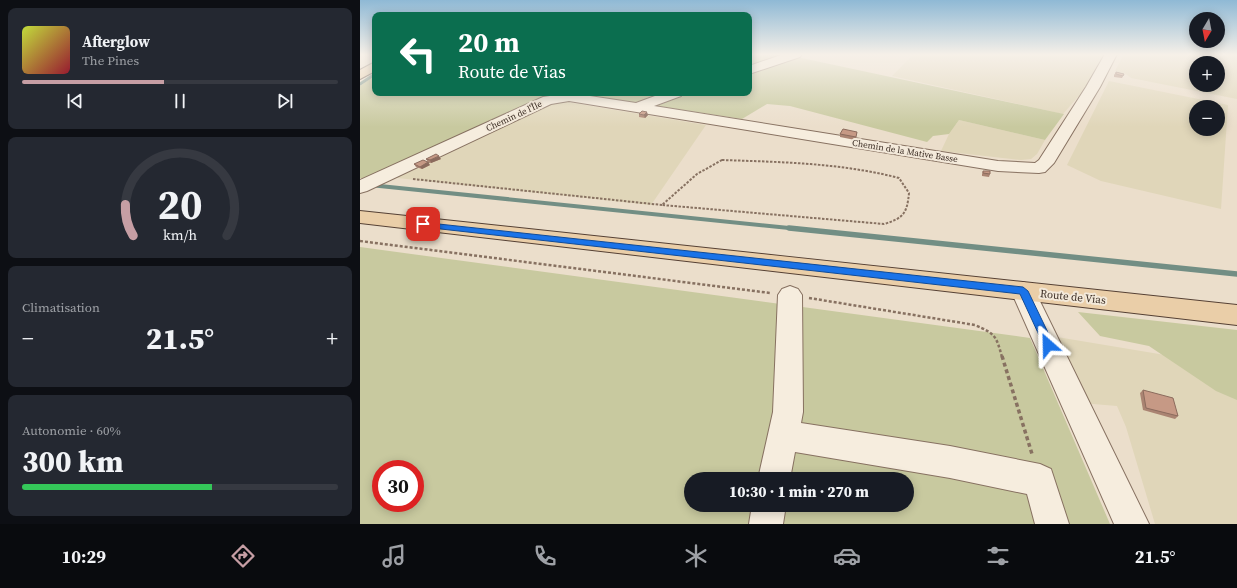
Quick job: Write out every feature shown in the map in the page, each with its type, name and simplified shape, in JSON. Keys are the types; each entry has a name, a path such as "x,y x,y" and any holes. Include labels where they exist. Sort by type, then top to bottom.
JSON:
{"main road":[{"name":"Route de Vias","path":"360,217 1237,315"}],"street":[{"path":"1042,184 1034,168 1039,168 1045,163 1098,78"},
{"name":"Chemin de l'Île","path":"369,182 548,100 556,98 569,98 638,108 668,96"},
{"name":"Chemin de la Mative Basse","path":"638,108 998,166 1034,168"},
{"path":"758,114 753,118 816,128 809,135"},
{"path":"1023,291 1132,524"},
{"path":"775,472 788,412 790,295"},
{"path":"783,436 950,462 1040,480 1052,524"},
{"path":"766,524 768,512"}],"path":[{"path":"369,182 661,206 884,224 898,220 905,214 908,207 909,193 899,178 872,171 805,163 722,160 710,165 696,174 661,206"},
{"path":"360,242 790,295 975,325 987,330 996,337 1040,480"}],"shaded area":[{"path":"903,78 1093,78 1081,98 1078,97 1063,114"},
{"path":"1133,78 1189,78 1189,89"},
{"path":"1225,78 1237,78 1237,99 1202,92 1225,92"},
{"path":"1109,81 1203,100 1189,100 1189,136 1225,136 1225,104 1228,105 1221,209 1101,181 1067,165"},
{"path":"567,102 706,125 651,205 388,177 550,103"},
{"path":"959,120 1045,140 1037,154 1031,159 1021,160 941,151 949,134"},
{"path":"1051,336 1237,367 1237,524 1155,524 1126,427 1117,406 1081,403"}],"green space":[{"path":"372,78 372,96 550,96 368,179 360,178 360,86"},
{"path":"752,78 897,78 1064,114 1045,140 959,120 949,134 933,136 927,142 790,106 767,104 742,119 657,106 680,96 752,96"},
{"path":"574,96 658,96 646,100 648,97 644,101 633,104"},
{"path":"360,247 1030,338 1110,524 360,524"},
{"path":"1078,312 1237,330 1237,400 1216,391 1149,346 1100,336"}],"building":[{"path":"642,111 647,112 644,115 639,114"},
{"path":"843,129 857,132 856,137 840,134"},
{"path":"436,154 439,156 430,160 426,159"},
{"path":"423,160 428,162 420,167 414,164"},
{"path":"983,171 990,171 990,174 983,173"},
{"path":"1143,390 1173,398 1178,416 1146,408"}],"waterway":[{"path":"360,84 368,78"},
{"path":"360,184 799,229"},
{"path":"789,228 1237,274"}],"route":[{"path":"423,224 1023,291 1048,345"}]}
